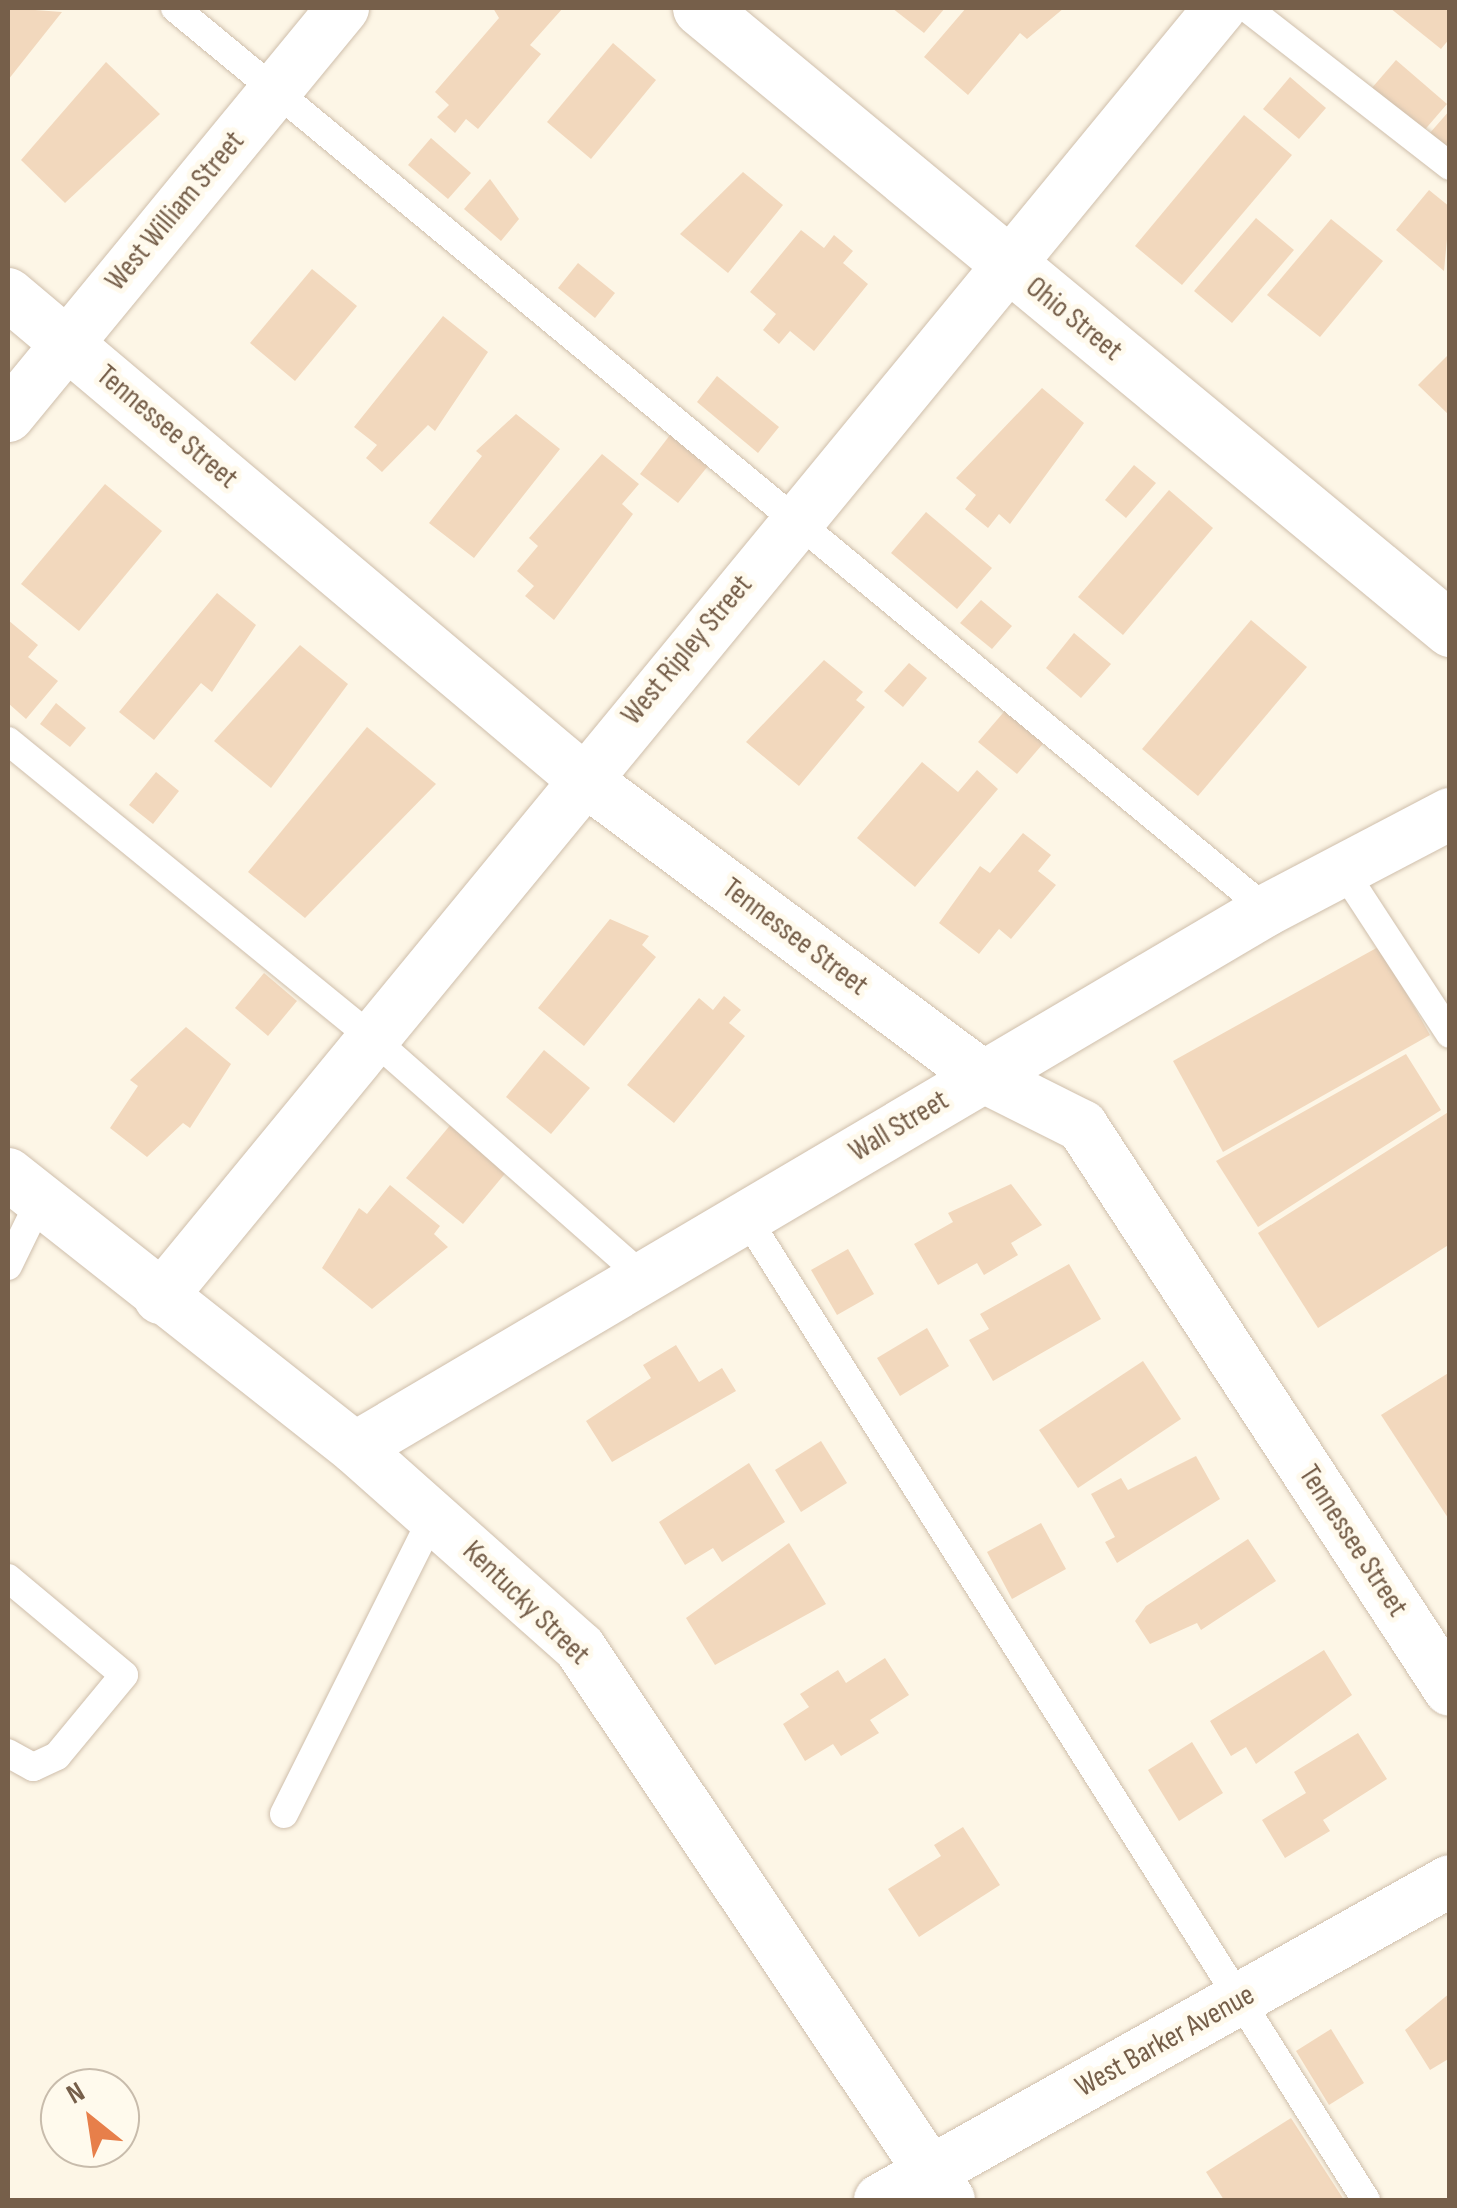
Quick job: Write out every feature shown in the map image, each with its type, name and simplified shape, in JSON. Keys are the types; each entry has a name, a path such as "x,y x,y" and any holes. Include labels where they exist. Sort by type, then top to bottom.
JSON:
{"street":[{"name":"West William Street","path":"8,416 344,8"},
{"name":"Ohio Street","path":"700,8 1450,628"},
{"name":"West Ripley Street","path":"160,1298 580,777 1010,267 1220,8"},
{"name":"Tennessee Street","path":"8,294 580,777 982,1076 1082,1126 1450,1690"},
{"name":"Wall Street","path":"355,1448 1267,910 1450,814"},
{"name":"Kentucky Street","path":"24,1187 355,1448 580,1648 940,2186"},
{"name":"West Barker Avenue","path":"880,2200 940,2186 1235,2001 1450,1880"}],"lane":[{"path":"175,8 1267,910"},
{"path":"1248,8 1450,166"},
{"path":"8,741 371,1037 643,1277"},
{"path":"1345,872 1450,1034"},
{"path":"8,1266 24,1187"},
{"path":"746,1217 1235,2001 1366,2200"},
{"path":"284,1814 434,1516"},
{"path":"8,1578 124,1675 57,1756 33,1767 8,1754"}],"building":[{"path":"8,8 62,12 8,80"},
{"path":"493,8 563,8 530,45 541,54 478,129 466,119 455,133 437,117 449,105 435,92 499,18"},
{"path":"892,8 945,8 924,33"},
{"path":"966,8 1064,8 1027,39 1020,33 968,95 924,57"},
{"path":"1390,8 1450,8 1450,38 1441,49"},
{"path":"613,43 656,80 591,159 547,122"},
{"path":"1396,60 1447,104 1422,133 1371,89"},
{"path":"106,62 160,114 65,203 21,160"},
{"path":"1290,77 1326,108 1299,139 1263,109"},
{"path":"1450,110 1450,151 1429,134"},
{"path":"1244,115 1292,155 1182,285 1135,246"},
{"path":"431,138 471,173 448,199 408,165"},
{"path":"743,172 783,205 728,273 680,234"},
{"path":"490,179 519,219 501,241 464,209"},
{"path":"1429,190 1450,207 1444,271 1396,230"},
{"path":"1256,218 1294,250 1232,323 1194,291"},
{"path":"1331,219 1383,261 1320,337 1267,295"},
{"path":"801,230 824,248 834,235 853,251 843,263 868,284 814,351 790,331 779,344 763,330 776,314 750,292"},
{"path":"578,263 615,293 595,318 558,288"},
{"path":"312,269 357,306 295,381 250,343"},
{"path":"443,316 488,352 435,431 428,425 382,472 366,458 377,445 354,427"},
{"path":"1450,353 1450,416 1418,385"},
{"path":"717,376 779,427 758,453 697,402"},
{"path":"1042,388 1084,423 1010,524 999,514 988,528 965,509 976,495 956,478"},
{"path":"516,414 560,449 474,558 429,523 482,456 476,451"},
{"path":"670,435 708,466 678,503 640,474"},
{"path":"602,454 639,484 622,504 633,514 554,620 525,596 534,586 517,571 538,546 529,538"},
{"path":"1134,465 1156,483 1126,518 1105,500"},
{"path":"105,484 162,531 79,631 21,584"},
{"path":"1169,490 1213,528 1123,635 1078,597"},
{"path":"926,512 992,568 957,609 891,553"},
{"path":"217,593 256,625 212,692 201,683 154,740 119,712"},
{"path":"981,600 1012,626 992,649 960,623"},
{"path":"8,620 38,645 28,657 58,681 26,719 8,703"},
{"path":"1251,620 1307,667 1198,796 1142,749"},
{"path":"1074,633 1111,664 1081,698 1046,668"},
{"path":"300,645 348,684 271,788 214,741"},
{"path":"824,660 863,692 856,700 865,707 799,786 746,742"},
{"path":"909,663 927,678 903,707 884,691"},
{"path":"56,703 86,728 70,747 40,724"},
{"path":"1009,706 1047,739 1017,774 978,742"},
{"path":"367,727 436,784 305,918 248,872"},
{"path":"922,762 958,792 977,770 998,789 915,887 857,838"},
{"path":"156,772 179,791 153,824 129,805"},
{"path":"1023,833 1051,855 1038,871 1056,885 1011,939 999,929 979,954 939,923 980,866 990,873"},
{"path":"610,919 649,936 642,945 656,957 584,1046 538,1008"},
{"path":"1380,946 1430,1035 1223,1152 1173,1061"},
{"path":"264,973 297,1001 268,1036 235,1008"},
{"path":"724,996 741,1010 729,1023 745,1036 674,1123 627,1085 699,998 713,1010"},
{"path":"186,1027 231,1064 190,1128 183,1123 147,1157 110,1128 138,1086 130,1080"},
{"path":"544,1050 590,1088 551,1134 506,1097"},
{"path":"1406,1054 1441,1110 1258,1227 1216,1161"},
{"path":"1450,1111 1450,1244 1318,1328 1258,1233"},
{"path":"452,1123 508,1170 463,1224 406,1178"},
{"path":"1011,1184 1042,1225 1011,1243 1018,1255 984,1275 977,1263 938,1285 914,1244 953,1222 948,1213"},
{"path":"390,1185 440,1226 434,1234 448,1247 372,1309 322,1268 359,1208 367,1214"},
{"path":"848,1249 874,1294 837,1315 811,1270"},
{"path":"1069,1264 1101,1319 993,1381 969,1340 989,1329 980,1314"},
{"path":"927,1328 949,1366 900,1396 877,1358"},
{"path":"676,1345 699,1382 722,1368 736,1391 612,1462 586,1421 651,1378 643,1365"},
{"path":"1143,1361 1181,1419 1078,1488 1039,1430"},
{"path":"1450,1372 1450,1521 1381,1415"},
{"path":"821,1441 847,1483 801,1512 775,1470"},
{"path":"1196,1456 1220,1499 1117,1563 1105,1542 1115,1537 1091,1494 1121,1478 1128,1490"},
{"path":"749,1463 785,1522 722,1562 713,1548 685,1565 659,1522"},
{"path":"1041,1523 1066,1569 1012,1599 987,1552"},
{"path":"1248,1539 1276,1581 1201,1630 1197,1623 1150,1644 1135,1621 1146,1606"},
{"path":"789,1543 826,1604 715,1665 686,1618"},
{"path":"1324,1650 1352,1695 1256,1764 1246,1747 1231,1756 1210,1721"},
{"path":"885,1658 909,1695 870,1720 879,1733 841,1756 833,1744 805,1761 783,1724 809,1707 800,1694 838,1670 846,1683"},
{"path":"1358,1733 1387,1779 1323,1820 1330,1831 1285,1858 1262,1820 1306,1793 1294,1772"},
{"path":"1192,1742 1223,1793 1179,1821 1148,1770"},
{"path":"963,1827 1000,1885 919,1937 888,1889 941,1856 934,1845"},
{"path":"1450,1993 1450,2058 1430,2070 1405,2030"},
{"path":"1331,2029 1364,2083 1329,2105 1296,2051"},
{"path":"1291,2118 1344,2200 1224,2200 1206,2172"}]}
